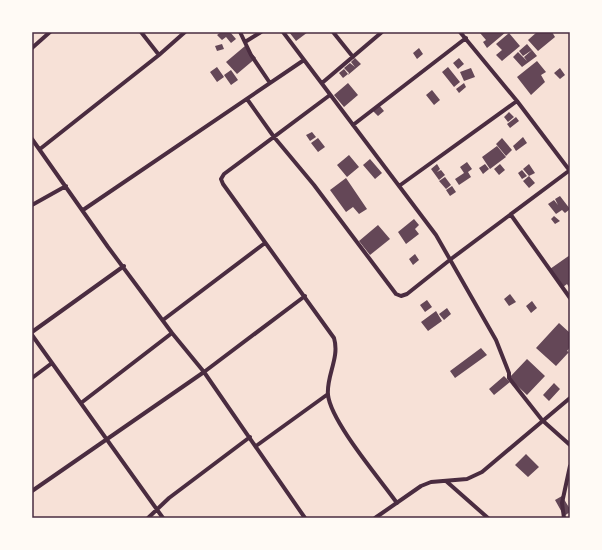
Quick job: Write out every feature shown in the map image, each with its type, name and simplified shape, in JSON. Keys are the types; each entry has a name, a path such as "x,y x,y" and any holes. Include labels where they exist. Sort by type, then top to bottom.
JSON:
{"street":[{"path":"32,48 50,32"},
{"path":"141,32 159,55"},
{"path":"40,149 159,55 185,32"},
{"path":"240,32 250,55 270,83"},
{"path":"245,42 261,32"},
{"path":"283,32 436,235 451,259 502,353 509,373 509,378 542,420 570,444"},
{"path":"333,32 353,57"},
{"path":"322,83 382,32"},
{"path":"247,99 274,137 314,185 396,294 401,296 407,294 451,259 570,171 517,101 460,32"},
{"path":"353,125 466,38"},
{"path":"83,210 304,60"},
{"path":"330,95 224,174 221,179 223,184 334,338 336,345 328,394 333,411 348,436 397,503"},
{"path":"399,186 517,101"},
{"path":"32,139 108,247 124,266 172,333 204,372 250,437 303,517"},
{"path":"32,205 66,186"},
{"path":"511,215 570,298"},
{"path":"163,320 265,243"},
{"path":"32,332 124,266"},
{"path":"32,491 204,372 305,296"},
{"path":"81,404 172,333"},
{"path":"32,335 163,518"},
{"path":"32,378 52,363"},
{"path":"256,446 328,394"},
{"path":"375,518 421,486 432,482 467,479 482,472 496,463 542,420 570,398"},
{"path":"148,518 169,498 250,437"},
{"path":"564,518 562,503 570,466"},
{"path":"446,481 488,518"}],"building":[{"path":"221,32 230,32 236,39 231,43 226,37 222,40 217,35"},
{"path":"289,32 308,32 296,41"},
{"path":"506,32 487,48 483,42 486,40 480,33"},
{"path":"537,32 552,32 555,37 538,51 528,40"},
{"path":"509,33 520,46 502,61 496,55 502,50 496,44"},
{"path":"222,44 224,49 217,51 215,46"},
{"path":"527,44 532,50 523,56 519,51"},
{"path":"245,46 256,58 237,74 226,62"},
{"path":"419,48 423,54 417,59 413,53"},
{"path":"532,50 537,56 522,67 513,57 518,52 527,61 524,57"},
{"path":"355,58 361,64 348,75 349,73 344,68 350,63 355,67 351,62"},
{"path":"459,58 464,64 458,69 453,63"},
{"path":"537,61 546,72 541,75 545,82 531,95 517,77"},
{"path":"217,67 224,77 217,82 210,72"},
{"path":"448,67 460,82 454,87 442,72"},
{"path":"471,68 475,77 464,81 460,72"},
{"path":"560,68 565,75 560,79 554,73"},
{"path":"344,69 348,74 343,78 339,73"},
{"path":"231,70 238,80 231,85 224,75"},
{"path":"348,83 358,95 344,107 334,95"},
{"path":"464,83 466,87 459,93 456,89"},
{"path":"432,90 440,100 434,105 426,95"},
{"path":"379,105 384,111 378,116 372,110"},
{"path":"509,112 514,117 508,122 504,117"},
{"path":"516,117 519,121 510,128 507,124"},
{"path":"312,132 316,137 310,141 306,135"},
{"path":"523,137 527,143 516,151 513,146"},
{"path":"318,138 325,147 318,152 311,143"},
{"path":"502,138 512,150 506,156 496,144"},
{"path":"497,146 506,157 490,169 482,157"},
{"path":"349,155 359,167 347,177 337,165"},
{"path":"370,159 382,173 375,179 363,165"},
{"path":"467,162 472,169 468,172 471,177 459,185 455,179 464,173 460,167"},
{"path":"437,164 440,169 437,172 441,170 445,175 439,180 431,169"},
{"path":"485,164 489,169 483,174 479,168"},
{"path":"500,164 505,170 499,175 494,169"},
{"path":"529,164 535,173 529,176 523,169"},
{"path":"522,170 527,176 522,179 518,173"},
{"path":"529,176 535,183 529,188 523,181"},
{"path":"445,177 451,185 446,189 439,181"},
{"path":"346,178 367,209 359,214 353,207 346,212 330,190"},
{"path":"452,186 456,192 450,196 446,190"},
{"path":"560,196 570,209 565,213 562,210 556,214 548,204 554,200 558,205 555,199"},
{"path":"554,216 560,221 555,224 551,219"},
{"path":"414,219 419,225 415,229 419,234 406,244 398,232"},
{"path":"378,225 390,239 370,255 359,241"},
{"path":"415,254 419,260 413,265 409,259"},
{"path":"570,255 570,289 567,284 563,287 550,269"},
{"path":"510,294 516,302 509,306 504,299"},
{"path":"427,300 432,307 425,312 420,305"},
{"path":"532,301 537,308 531,313 526,306"},
{"path":"447,308 451,314 444,320 439,314"},
{"path":"436,311 442,321 428,331 421,322"},
{"path":"559,323 570,333 570,347 567,351 569,352 556,366 536,348"},
{"path":"481,348 487,355 455,378 450,371"},
{"path":"527,359 545,376 527,395 509,378"},
{"path":"504,376 510,382 494,395 489,389"},
{"path":"554,383 560,389 549,401 543,395"},
{"path":"526,454 539,467 528,477 515,465"},
{"path":"562,496 570,509 570,512 564,516 555,500"}]}
